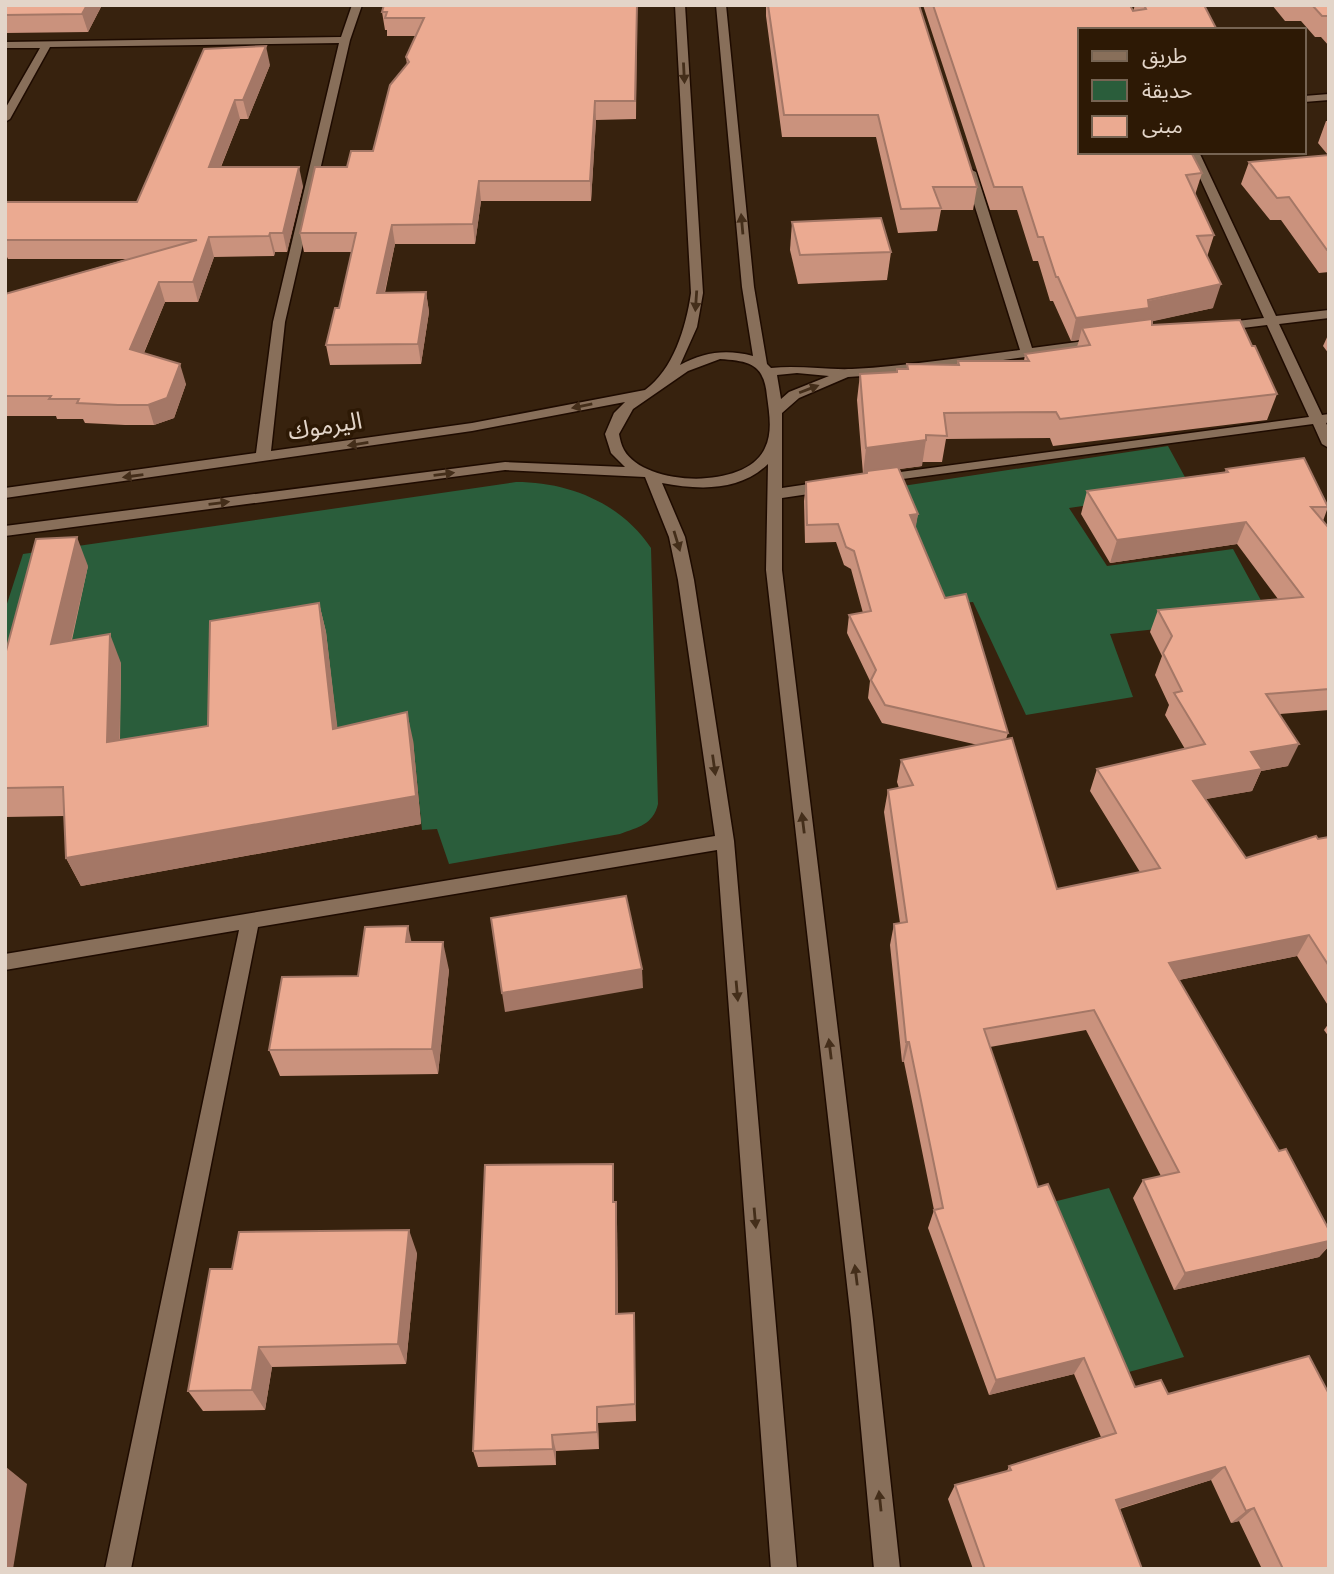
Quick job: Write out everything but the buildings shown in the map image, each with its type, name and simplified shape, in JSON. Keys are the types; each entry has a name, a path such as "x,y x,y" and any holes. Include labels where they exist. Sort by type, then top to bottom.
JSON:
{"street":[{"path":"263,458 279,322 345,40 357,5"},
{"path":"664,381 687,341 694,317 696,293 680,5"},
{"path":"721,5 748,287 765,368 773,380 774,569 862,1320 887,1569"},
{"path":"5,45 345,40"},
{"path":"5,119 47,44"},
{"path":"1306,99 1329,97"},
{"path":"1194,154 1271,320 1323,419 1329,444"},
{"path":"966,160 1027,352"},
{"path":"1202,329 1329,314"},
{"path":"784,1569 725,841 686,580 677,537 647,475 620,456 613,441 613,427 620,414 634,401 693,361 706,357 736,356 765,368 848,373 906,369 1119,340"},
{"path":"775,412 794,395 848,373"},
{"name":"اليرموك","path":"5,493 520,419 649,393"},
{"path":"775,494 1323,419"},
{"path":"5,531 505,466 647,475 678,484 706,484 732,479 754,469 769,455 775,440"},
{"path":"5,962 725,841"},
{"path":"118,1569 250,922"}],"green space":[{"path":"1168,446 1192,490 1069,508 1107,566 1233,549 1270,617 1110,634 1133,697 1026,715 973,602 944,604 896,487"},
{"path":"516,482 555,486 592,498 625,519 651,548 658,804 649,821 633,829 620,834 449,864 437,829 422,830 413,741 218,754 119,771 5,683 5,610 23,554"},
{"path":"1109,1188 1184,1357 1114,1376 1041,1205"}]}
